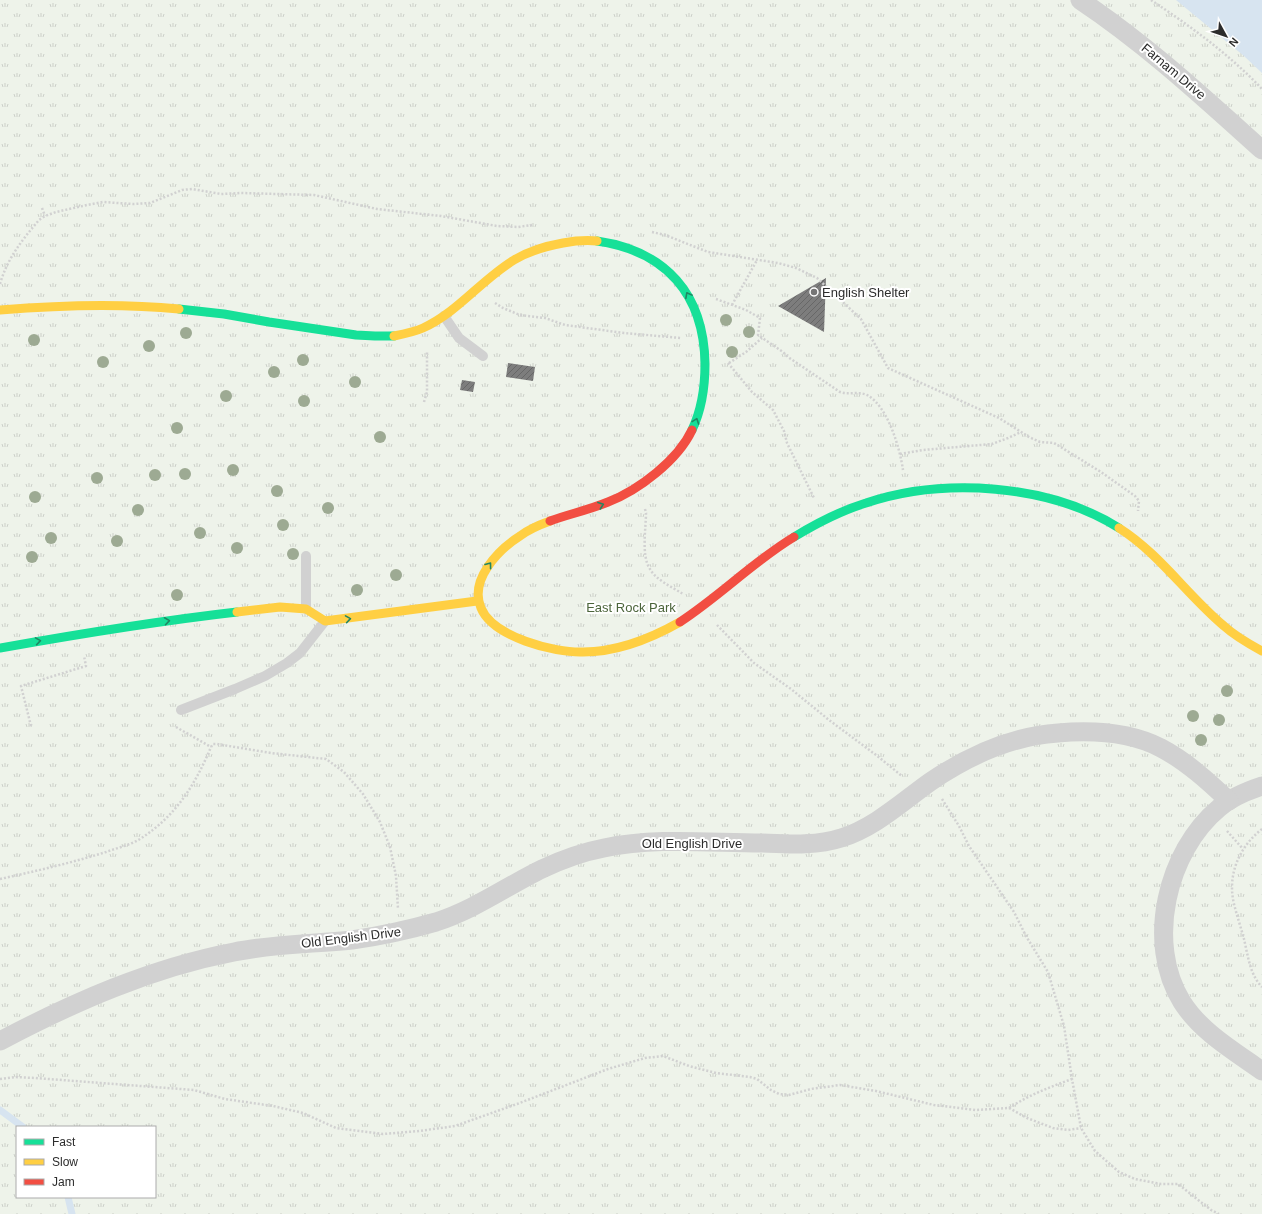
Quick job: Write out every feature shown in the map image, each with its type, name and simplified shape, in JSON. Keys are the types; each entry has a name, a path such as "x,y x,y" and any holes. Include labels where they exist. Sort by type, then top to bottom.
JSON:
{"street":[{"name":"Farnam Drive","path":"1080,0 1108,18 1145,46 1209,101 1262,150"},
{"path":"0,310 64,305 123,306 218,312 342,333 393,336 408,334 422,329 444,316 500,269 520,257 539,249 582,240 601,240 620,245 637,251 657,263 685,289 693,304 703,339 705,379 701,408 693,429 684,444 657,471 635,489 620,497 535,526 518,536 503,549 486,568 480,578 477,601 483,613 494,624 510,635 540,646 564,652 589,653 615,649 638,643 658,635 680,623 702,608 785,542 824,519 870,501 905,492 957,488 992,488 1032,494 1082,508 1129,534 1151,552 1219,622 1236,636 1262,652"},
{"path":"0,648 200,616 280,607 306,609 325,621 477,601"},
{"name":"Old English Drive","path":"0,1041 52,1014 97,994 141,977 186,963 236,951 353,939 402,931 440,921 477,904 543,868 574,856 596,850 640,843 680,840 781,844 816,843 839,839 857,832 872,823 953,767 977,755 1007,743 1034,736 1059,732 1093,732 1129,736 1158,746 1172,754 1209,782 1229,800"},
{"path":"1262,786 1248,790 1229,800 1202,824 1181,858 1172,881 1165,908 1164,934 1166,954 1172,981 1182,1001 1193,1017 1214,1036 1262,1072"}],"lane":[{"path":"444,316 459,338 483,356"},
{"path":"306,556 306,609"},
{"path":"181,710 235,690 265,676 287,663 300,653 325,621"}],"path":[{"path":"1151,0 1198,32 1250,75 1262,89"},
{"path":"0,284 3,272 11,257 32,228 45,216 103,202 133,204 150,203 182,190 192,189 221,194 241,193 314,195 377,209 441,216 497,226 536,225"},
{"path":"42,208 45,216"},
{"path":"650,232 665,235 708,252 778,263 796,268 817,278 861,319 888,368 999,418 1040,442 1054,443 1060,446 1101,472 1134,496 1139,501 1138,516 1129,534"},
{"path":"732,305 757,260"},
{"path":"477,289 503,308 520,315 545,318 565,325 673,338 703,339"},
{"path":"746,310 760,318 758,335 788,357 840,392 847,394 859,392 875,401 883,412 898,443 905,492"},
{"path":"422,329 427,354 427,392 424,402"},
{"path":"705,379 746,352 762,338"},
{"path":"728,363 752,392 773,410 784,431 787,444 824,519"},
{"path":"900,454 923,450 992,444 1022,432"},
{"path":"635,489 646,513 645,552 646,562 650,570 702,608 754,663 791,689 829,720 896,770 923,787 959,826 969,846 1014,912 1026,936 1048,972 1064,1026 1081,1128 1095,1151 1119,1172 1135,1179 1161,1184 1178,1184 1211,1210 1219,1214"},
{"path":"30,726 21,686 86,666 86,664"},
{"path":"175,727 211,747"},
{"path":"0,879 72,862 138,840 162,822 189,792 211,747 213,744 217,744 271,753 326,759 344,772 364,794 380,822 390,847 396,876 397,902 402,931"},
{"path":"1262,829 1255,834 1243,849 1235,865 1232,888 1234,904 1251,968 1257,982 1262,987"},
{"path":"0,1079 15,1077 35,1078 194,1090 225,1099 273,1106 303,1113 336,1128 383,1134 455,1126 517,1104 601,1071 645,1058 663,1056 689,1066 716,1073 750,1077 779,1094 789,1095 811,1089 840,1085 876,1091 934,1105 976,1110 1009,1108 1035,1093 1072,1079"},
{"path":"1009,1108 1026,1118 1053,1128 1068,1130 1081,1128"}],"green space":[{"name":"East Rock Park","path":"0,0 1262,0 1262,1214 0,1214"}],"shaded area":[{"path":"1176,0 1262,0 1262,73 1244,56"}],"building":[{"name":"English Shelter","path":"826,278 824,332 778,306"},
{"path":"508,363 535,367 533,381 506,377"},
{"path":"462,380 475,382 473,392 460,390"}],"waterway":[{"path":"0,1110 22,1126"},
{"path":"68,1198 72,1214"}],"traffic: fast":[{"path":"597,241 621,246 643,255 661,266 676,280 689,297 697,317 703,339 705,364 702,398 692,430"},
{"path":"179,309 224,314 356,335 394,336"},
{"path":"794,537 829,518 866,503 896,495 929,490 962,488 996,489 1029,494 1061,502 1091,513 1119,528"},
{"path":"0,648 118,628 237,612"}],"traffic: slow":[{"path":"394,336 416,331 436,321 458,305 502,268 532,251 563,243 597,241"},
{"path":"0,310 90,305 179,309"},
{"path":"550,521 531,529 503,549 482,577 478,597 481,608 488,618 498,627 511,635 541,646 557,650 583,652 609,650 621,647 657,634 680,622"},
{"path":"1119,528 1148,550 1224,626 1247,643 1262,651"},
{"path":"237,612 280,607 306,609 325,621 477,601"}],"traffic: jam":[{"path":"550,521 601,505 620,497 645,482 677,452 686,441 692,430"},
{"path":"680,622 695,612 779,546 794,537"}],"place":[{"name":"English Shelter","path":"814,292"}]}
